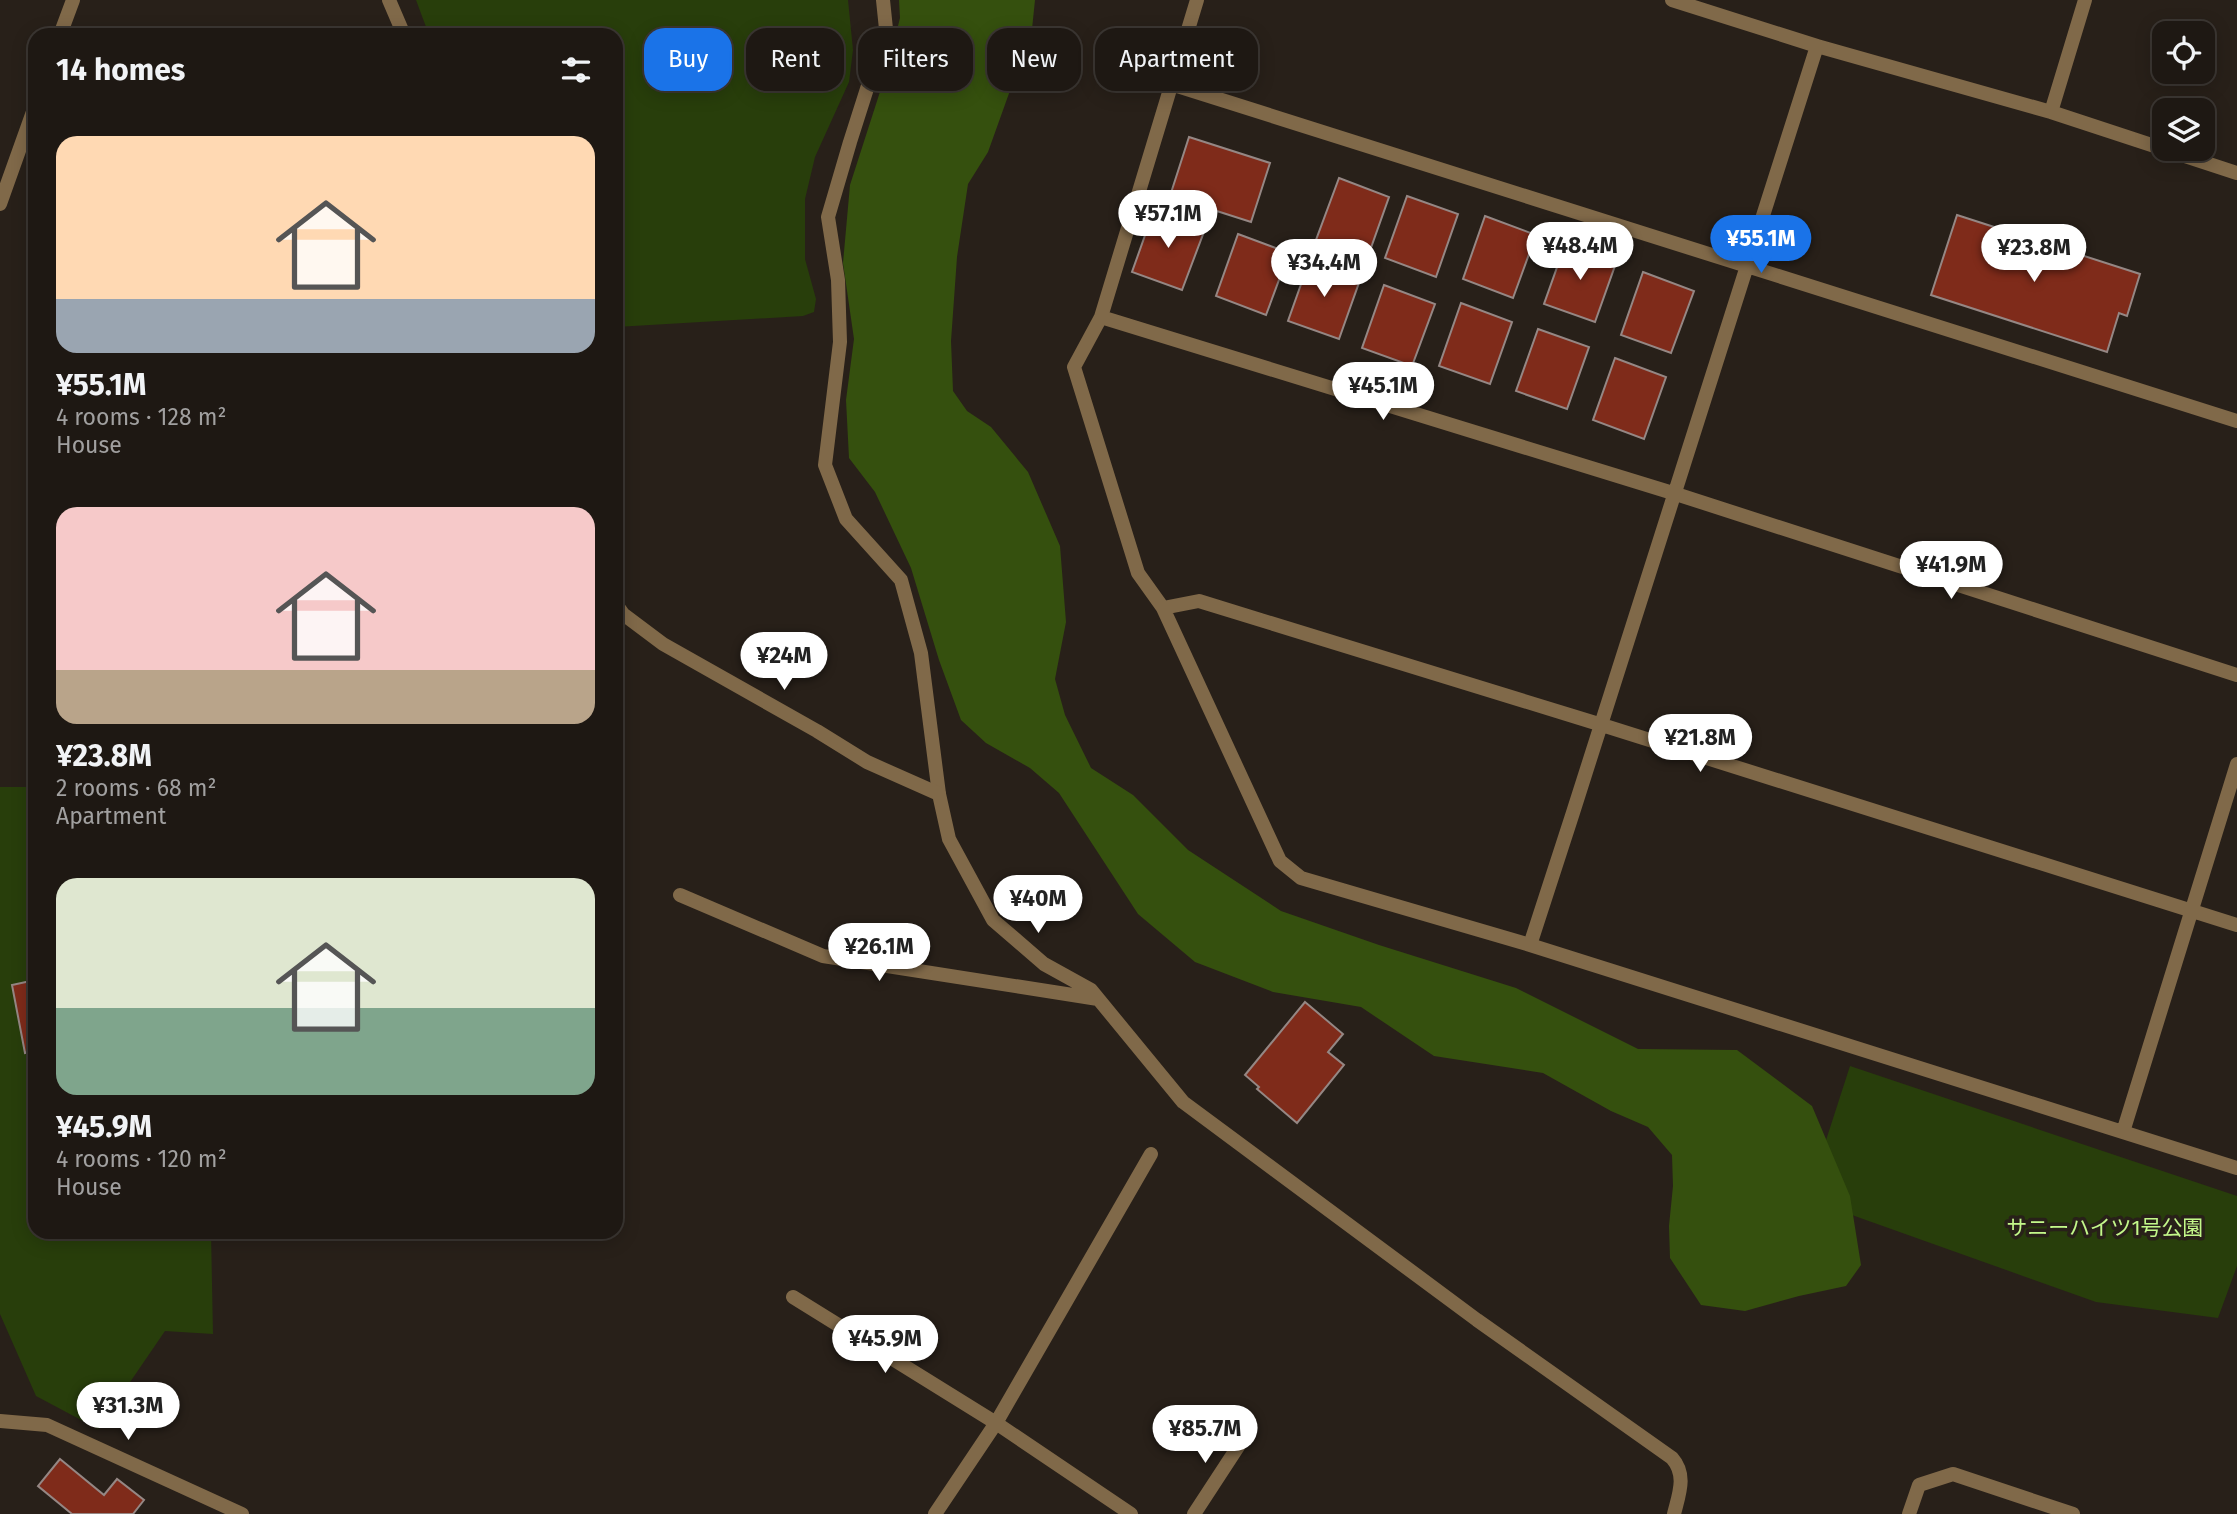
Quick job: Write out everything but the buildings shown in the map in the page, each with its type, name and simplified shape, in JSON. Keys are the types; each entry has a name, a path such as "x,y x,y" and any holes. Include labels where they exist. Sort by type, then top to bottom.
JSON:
{"street":[{"path":"63,28 73,0"},
{"path":"389,0 401,28"},
{"path":"883,0 886,29 828,217 838,279 840,342 825,465 846,519 901,580 921,653 939,794 949,839 993,920 1044,964 1091,990 1183,1102 1477,1320 1672,1458 1681,1474 1681,1487 1674,1514"},
{"path":"1188,28 1197,0"},
{"path":"1672,0 1817,46 2051,112 2237,173"},
{"path":"2051,112 2085,0"},
{"path":"1531,945 1817,46"},
{"path":"1169,91 1101,317 1074,367 1138,573 1163,608 1280,861 1301,878 1531,945 2237,1168"},
{"path":"1193,91 2237,421"},
{"path":"0,204 28,126"},
{"path":"1101,317 1676,494 2237,675"},
{"path":"1163,608 1199,601 1602,724 2237,925"},
{"path":"623,614 663,644 867,762 939,794"},
{"path":"2123,1132 2237,764"},
{"path":"680,895 823,956 1098,999"},
{"path":"934,1514 996,1423 1151,1154"},
{"path":"793,1297 996,1423 1131,1514"},
{"path":"0,1421 47,1425 242,1514"},
{"path":"1194,1514 1245,1436"},
{"path":"1909,1514 1919,1485 1953,1474 2073,1514"}],"green space":[{"path":"416,0 848,0 853,50 849,82 815,157 805,199 805,259 816,299 814,312 803,316 623,327 623,28 426,28"},
{"path":"899,0 1035,0 1032,28 987,28 987,91 1010,91 988,152 968,184 957,257 951,341 953,391 967,411 991,427 1028,472 1060,546 1066,622 1055,679 1065,715 1091,768 1133,795 1188,850 1281,911 1516,988 1638,1049 1737,1050 1812,1106 1850,1196 1861,1265 1846,1286 1745,1311 1701,1305 1670,1258 1672,1155 1648,1127 1611,1111 1543,1073 1434,1056 1361,1007 1273,992 1195,962 1138,914 1059,793 1030,768 986,743 961,720 939,660 911,568 875,492 849,458 846,400 854,339 843,263 850,185 880,91 973,91 973,28 898,28"},
{"path":"0,787 28,787 28,1239 211,1239 213,1334 165,1331 98,1429 36,1396 0,1314"},
{"name":"サニーハイツ1号公園","path":"1850,1066 2237,1196 2237,1266 2218,1318 2096,1302 1807,1199"}]}
